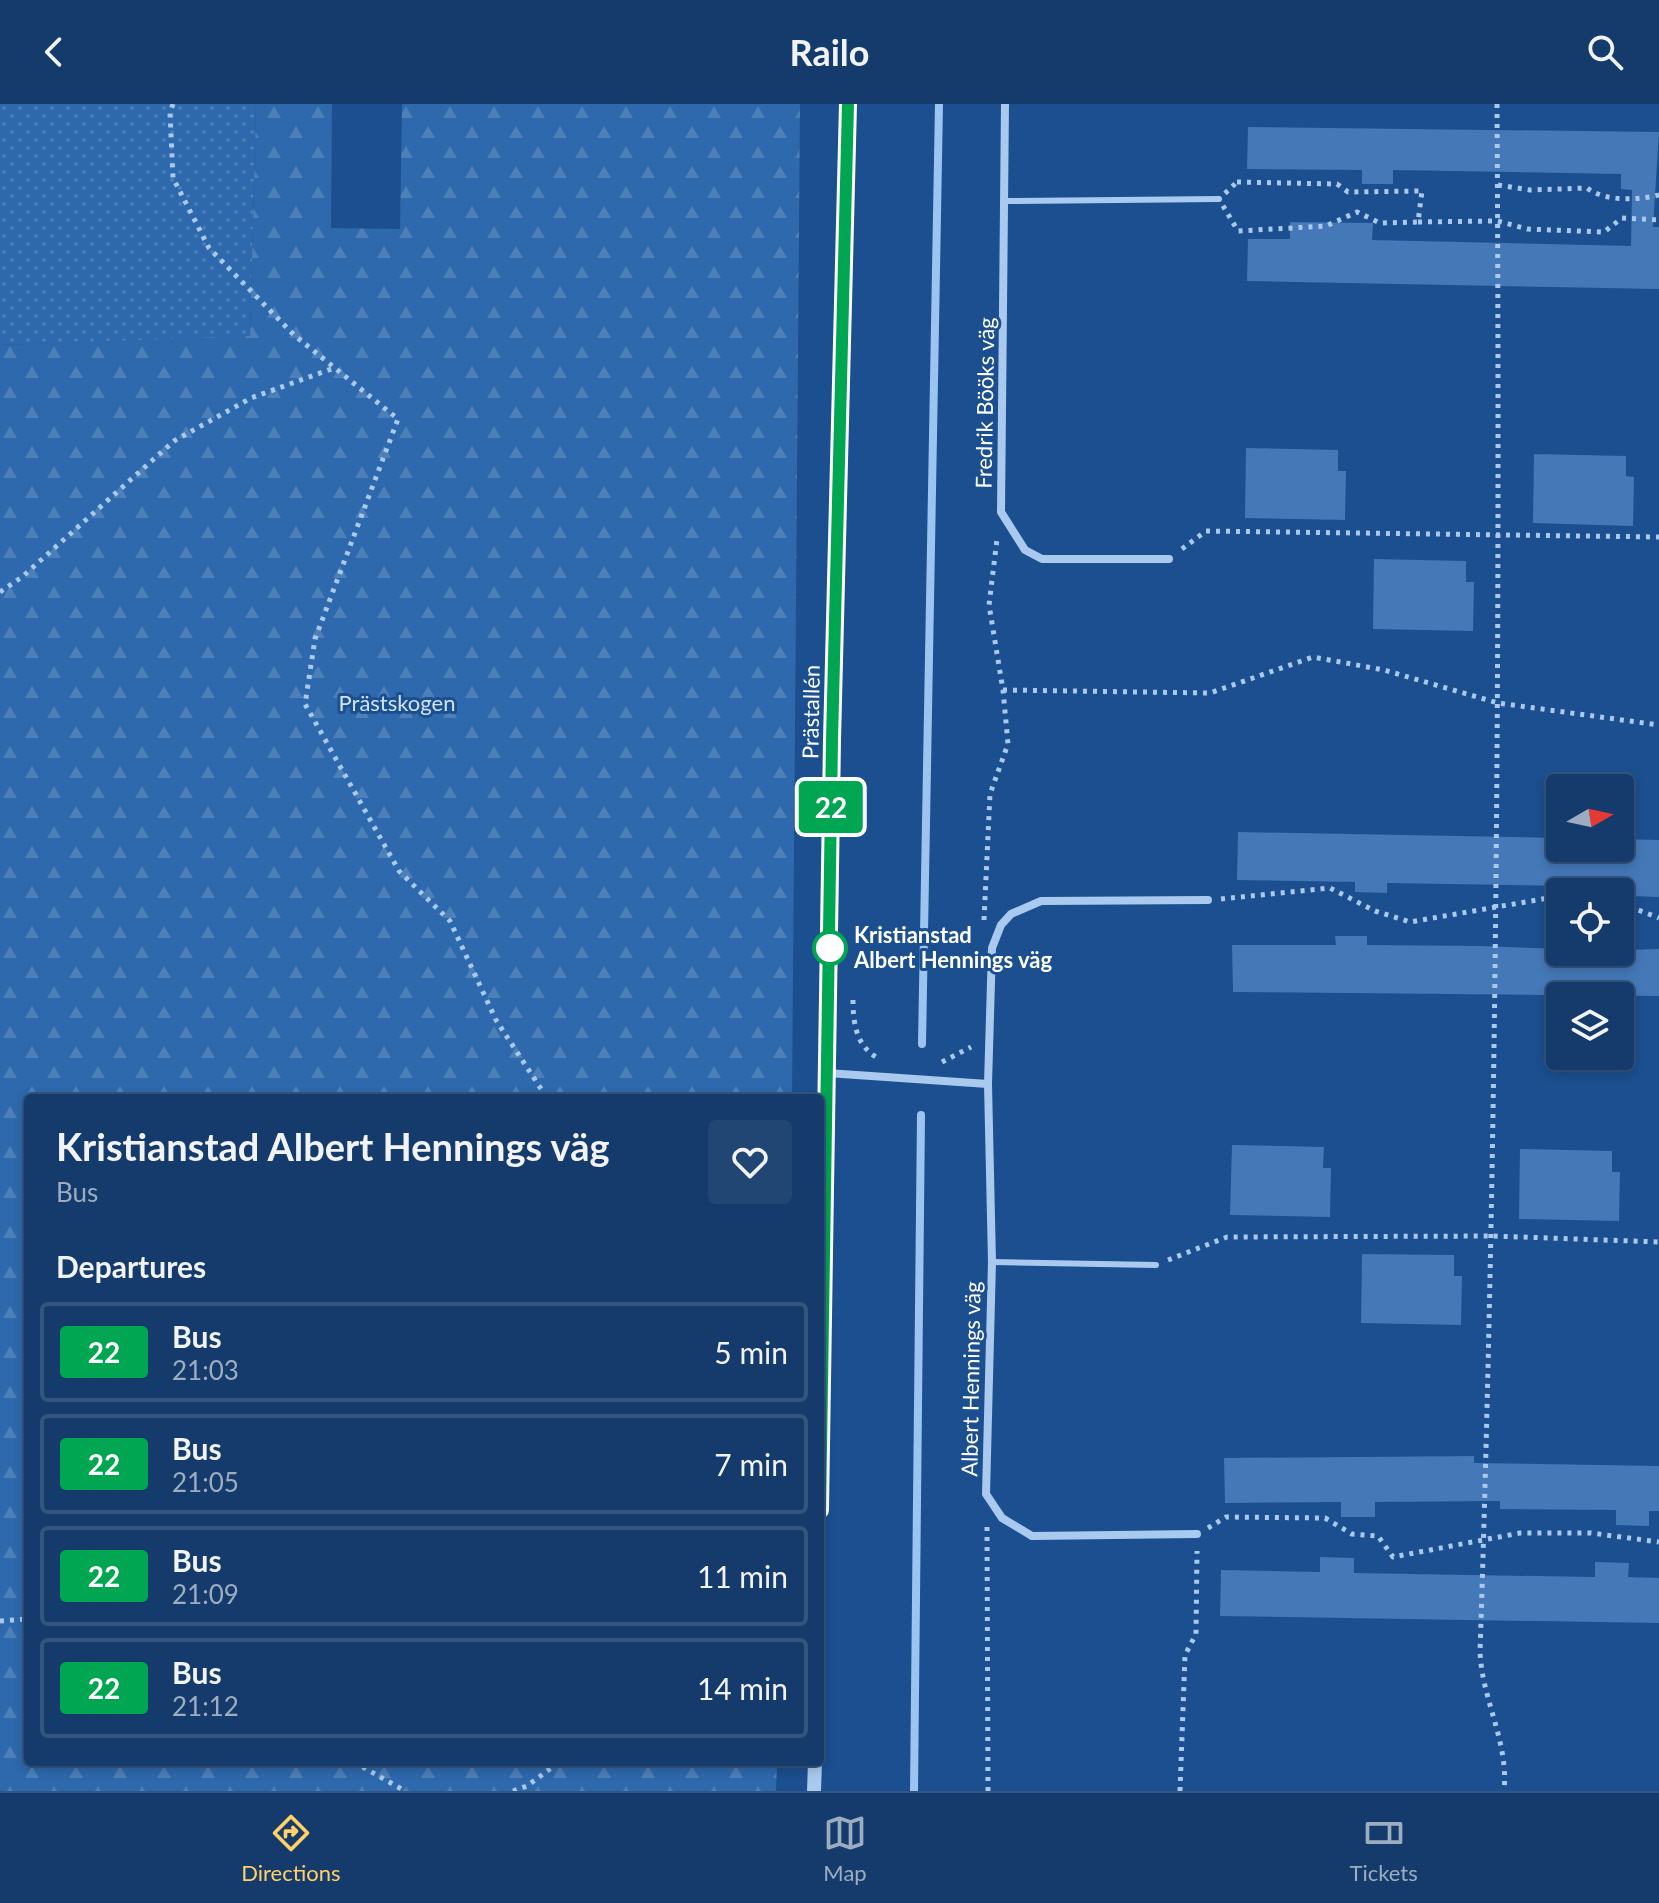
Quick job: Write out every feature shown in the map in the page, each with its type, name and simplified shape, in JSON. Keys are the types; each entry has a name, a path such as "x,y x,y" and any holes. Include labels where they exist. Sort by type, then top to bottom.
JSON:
{"street":[{"name":"Prästallén","path":"824,1262 848,104"},
{"name":"Fredrik Bööks väg","path":"1005,104 1007,201 1001,512 1025,550 1042,559 1169,559"},
{"name":"Albert Hennings väg","path":"1197,1534 1032,1536 1002,1518 986,1494 992,1262 988,1084 992,948 1001,925 1011,914 1041,901 1208,900"},
{"path":"827,1073 988,1084"},
{"path":"814,1791 815,1766"}],"lane":[{"path":"1007,201 1219,199"},
{"path":"992,1262 1156,1265"}],"path":[{"path":"173,104 170,113 173,178 209,248 294,335 398,419 315,639 305,704 399,871 450,921 496,1020 544,1094"},
{"path":"1497,104 1498,703 1493,1236 1481,1671 1484,1694 1505,1752 1504,1791"},
{"path":"1418,222 1422,191 1348,192 1337,184 1237,182 1219,199 1238,231 1326,226 1357,212 1380,223 1498,221 1527,229 1604,232 1622,218 1659,220"},
{"path":"1498,185 1530,190 1587,188 1596,195 1625,198 1659,195"},
{"path":"0,592 174,441 251,398 335,368"},
{"path":"992,948 983,916 990,794 1008,744 989,605 1001,512"},
{"path":"1169,559 1206,531 1498,532 1659,537"},
{"path":"1003,690 1210,693 1313,657 1384,670 1498,703 1659,725"},
{"path":"1208,900 1330,888 1375,911 1410,922 1496,904 1546,898"},
{"path":"1634,908 1659,918"},
{"path":"853,1000 856,1032 863,1046 872,1056 887,1061"},
{"path":"930,1062 956,1057 970,1049 974,1040"},
{"path":"1156,1265 1227,1237 1493,1236 1659,1242"},
{"path":"986,1494 988,1791"},
{"path":"1180,1791 1185,1655 1196,1634 1197,1534 1226,1517 1325,1518 1352,1534 1378,1536 1393,1557 1485,1537 1520,1533 1591,1533 1659,1542"},
{"path":"0,1621 24,1619"},
{"path":"361,1766 405,1791"},
{"path":"513,1791 527,1786 554,1766"}],"green space":[{"path":"0,104 256,104 250,337 0,345"},
{"name":"Prästskogen","path":"256,104 332,104 331,228 400,229 402,104 800,104 792,1094 24,1094 24,1766 777,1766 776,1791 0,1791 0,345 250,336"}],"building":[{"path":"1248,127 1659,132 1653,227 1659,227 1659,289 1247,281 1248,239 1290,239 1290,222 1373,223 1372,240 1631,246 1632,190 1621,189 1621,174 1393,170 1393,184 1362,184 1362,170 1247,169"},
{"path":"1246,448 1338,450 1338,471 1346,471 1345,520 1245,518"},
{"path":"1534,454 1626,456 1626,476 1634,477 1633,526 1533,523"},
{"path":"1374,559 1466,561 1466,582 1474,582 1473,631 1373,629"},
{"path":"1238,832 1546,838 1546,862 1634,862 1634,839 1659,840 1659,897 1634,896 1634,878 1546,878 1546,886 1387,883 1387,893 1355,892 1355,882 1237,880"},
{"path":"1335,936 1367,936 1367,945 1546,948 1546,966 1634,966 1634,950 1659,949 1659,996 1634,996 1634,982 1546,982 1546,995 1233,992 1232,945 1336,945"},
{"path":"1232,1145 1324,1147 1323,1168 1331,1168 1330,1217 1230,1215"},
{"path":"1520,1149 1612,1151 1612,1172 1620,1172 1619,1221 1519,1219"},
{"path":"1362,1254 1454,1255 1454,1276 1462,1276 1461,1325 1361,1323"},
{"path":"1474,1456 1474,1463 1659,1466 1659,1511 1649,1511 1649,1526 1616,1525 1616,1510 1500,1509 1500,1501 1375,1502 1375,1517 1341,1517 1341,1502 1225,1503 1224,1458"},
{"path":"1320,1557 1354,1558 1354,1573 1595,1577 1595,1562 1629,1563 1628,1577 1659,1578 1659,1623 1220,1616 1221,1570 1320,1572"}],"waterway":[{"path":"922,1044 939,104"},
{"path":"914,1791 921,1115"}],"bus line":[{"name":"22","path":"824,1333 832,740 848,104"}],"place":[{"name":"Kristianstad Albert Hennings väg","path":"830,948"}]}
